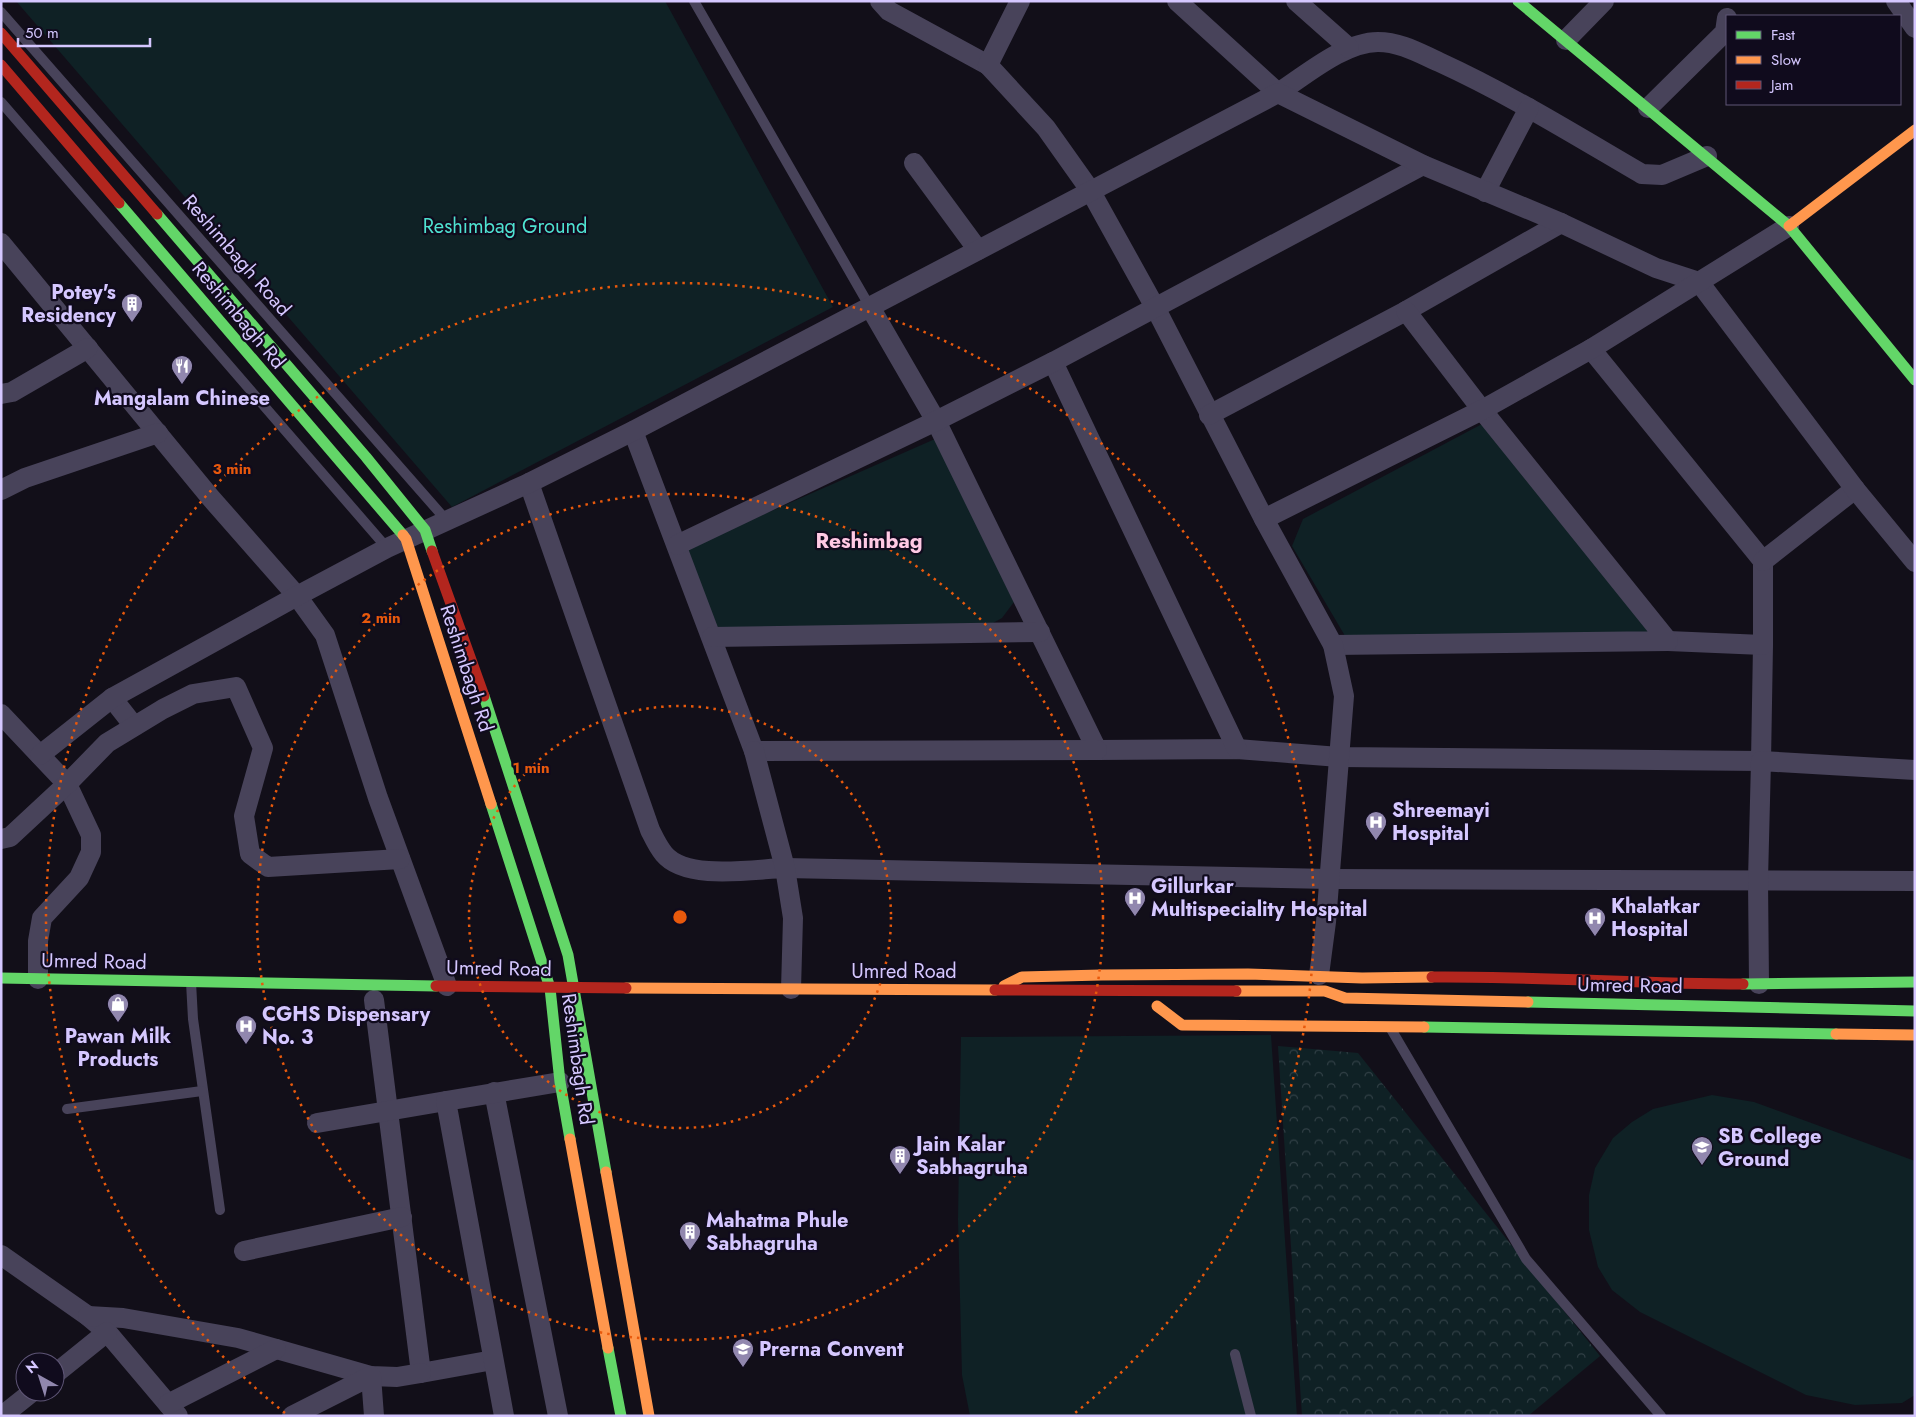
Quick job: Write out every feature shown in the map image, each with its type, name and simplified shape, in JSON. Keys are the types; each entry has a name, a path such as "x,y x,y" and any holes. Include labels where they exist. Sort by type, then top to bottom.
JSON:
{"main road":[{"path":"1518,1 1789,226 1915,380"},
{"path":"1,33 366,457 425,530 503,749 566,946 575,987 564,1003 649,1416"},
{"name":"Reshimbagh Rd","path":"3,72 406,538 550,988 564,1003 560,1082 621,1416"},
{"path":"1789,226 1915,130"},
{"path":"996,990 1022,976 1319,975 1362,978 1503,976 1693,984 1915,982"},
{"name":"Umred Road","path":"1,978 192,981 448,993 575,987 1325,991 1344,998 1915,1010"},
{"path":"900,990 900,1004"},
{"path":"1331,1004 1344,998"},
{"path":"1177,1006 1152,1006 1182,1025 1390,1026 1915,1035"}],"street":[{"path":"880,1 888,11 988,65 1046,128 1090,190 1156,308 1209,415 1333,645 1344,696 1326,922 1319,975"},
{"path":"988,65 1020,1"},
{"path":"1177,1 1278,93 1423,165 1561,223 1656,268 1699,282 1855,489 1915,562"},
{"path":"1296,1 1349,48"},
{"path":"1566,40 1604,1"},
{"path":"1727,15 1730,1"},
{"path":"1896,1 1915,28"},
{"path":"1648,108 1722,41 1726,24"},
{"path":"40,755 112,698 298,596 406,538 529,483 633,431 1278,93 1349,48 1378,42 1401,45 1456,70 1529,108 1642,174 1662,175 1707,156"},
{"path":"3,72 24,60"},
{"path":"1485,192 1529,108"},
{"path":"914,163 978,250"},
{"path":"677,545 936,421 1053,362 1423,165"},
{"path":"1209,415 1406,311 1561,223"},
{"path":"1264,519 1482,410 1591,349 1789,226"},
{"path":"1,243 210,497 298,596 325,635 400,859 448,993"},
{"path":"870,307 936,421 1097,750"},
{"path":"1406,311 1482,410 1668,641"},
{"path":"1,394 12,392 88,348"},
{"path":"1591,349 1763,561 1758,880 1759,984"},
{"path":"1053,362 1237,749"},
{"path":"633,431 754,751 785,868 793,918 791,989"},
{"path":"1,490 25,478 158,433"},
{"path":"529,483 650,830 664,856 684,867 709,872 785,868 1329,879 1915,881"},
{"path":"1763,561 1855,489"},
{"path":"712,637 1040,632"},
{"path":"1333,645 1668,641 1763,645"},
{"path":"1,839 10,837 67,784 107,743 192,694 236,687 263,748 244,816 250,854 268,867 400,859"},
{"path":"112,698 134,726"},
{"path":"1,714 67,784 91,835 91,852 79,878 42,918 38,941 38,979"},
{"path":"754,751 1237,749 1339,756 1761,761 1915,770"},
{"path":"375,1000 421,1374"},
{"path":"317,1123 560,1082"},
{"path":"494,1092 558,1416"},
{"path":"446,1101 504,1416"},
{"path":"244,1251 402,1217"},
{"path":"1,1255 88,1316 107,1332 173,1410 276,1349"},
{"path":"88,1316 123,1318 238,1338 371,1376 396,1377 421,1374 493,1360"},
{"path":"65,1366 107,1332"},
{"path":"292,1416 371,1376"},
{"path":"371,1376 374,1416"},
{"path":"9,1414 22,1402"}],"lane":[{"path":"694,1 870,307"},
{"name":"Reshimbagh Road","path":"1,12 447,521"},
{"path":"1,102 387,548"},
{"path":"192,981 202,1091 220,1210"},
{"path":"1390,1026 1526,1259 1661,1416"},
{"path":"66,1110 202,1091"},
{"path":"1235,1354 1251,1416"}],"green space":[{"name":"Reshimbag Ground","path":"16,1 665,1 833,307 452,507"},
{"path":"1482,424 1650,633 1348,641 1292,546 1303,519"},
{"path":"935,439 1014,602 1002,618 993,623 715,630 685,549"},
{"path":"1271,1035 1297,1416 970,1416 962,1375 958,1219 961,1037"},
{"path":"1278,1046 1358,1053 1600,1356 1528,1416 1302,1416"},
{"path":"1712,1095 1754,1102 1915,1161 1915,1395 1902,1403 1855,1405 1806,1395 1640,1312 1612,1290 1598,1267 1589,1230 1589,1195 1595,1168 1613,1138 1632,1122 1653,1109"}],"traffic: fast":[{"path":"1518,1 1789,226 1915,380"},
{"path":"119,203 403,535"},
{"path":"157,214 366,457 425,530 432,551"},
{"path":"484,696 568,955 606,1172"},
{"path":"491,804 550,988 560,1082 570,1139"},
{"path":"1,978 436,986"},
{"path":"1743,984 1915,982"},
{"path":"1528,1002 1915,1011"},
{"path":"1424,1027 1836,1034"},
{"path":"608,1348 621,1416"}],"traffic: slow":[{"path":"1789,226 1915,130"},
{"path":"403,535 406,539 491,804"},
{"path":"1004,986 1022,977 1101,975 1248,974 1362,978 1432,977"},
{"path":"626,988 995,990"},
{"path":"1236,991 1325,991 1345,998 1528,1002"},
{"path":"1157,1006 1182,1025 1424,1027"},
{"path":"1836,1034 1915,1035"},
{"path":"570,1139 608,1348"},
{"path":"606,1172 649,1416"}],"traffic: jam":[{"path":"1,33 157,214"},
{"path":"1,65 119,203"},
{"path":"432,551 484,696"},
{"path":"1432,977 1743,984"},
{"path":"436,986 626,988"},
{"path":"995,990 1236,991"}],"place":[{"name":"Potey's Residency","path":"132,323"},
{"name":"Mangalam Chinese","path":"182,385"},
{"name":"Shreemayi Hospital","path":"1376,841"},
{"name":"Gillurkar Multispeciality Hospital","path":"1135,917"},
{"name":"Khalatkar Hospital","path":"1595,937"},
{"name":"Pawan Milk Products","path":"118,1023"},
{"name":"CGHS Dispensary No. 3","path":"246,1045"},
{"name":"SB College Ground","path":"1702,1166"},
{"name":"Jain Kalar Sabhagruha","path":"900,1175"},
{"name":"Mahatma Phule Sabhagruha","path":"690,1251"},
{"name":"Prerna Convent","path":"743,1368"}],"district":[{"name":"Reshimbag","path":"869,541"}]}
